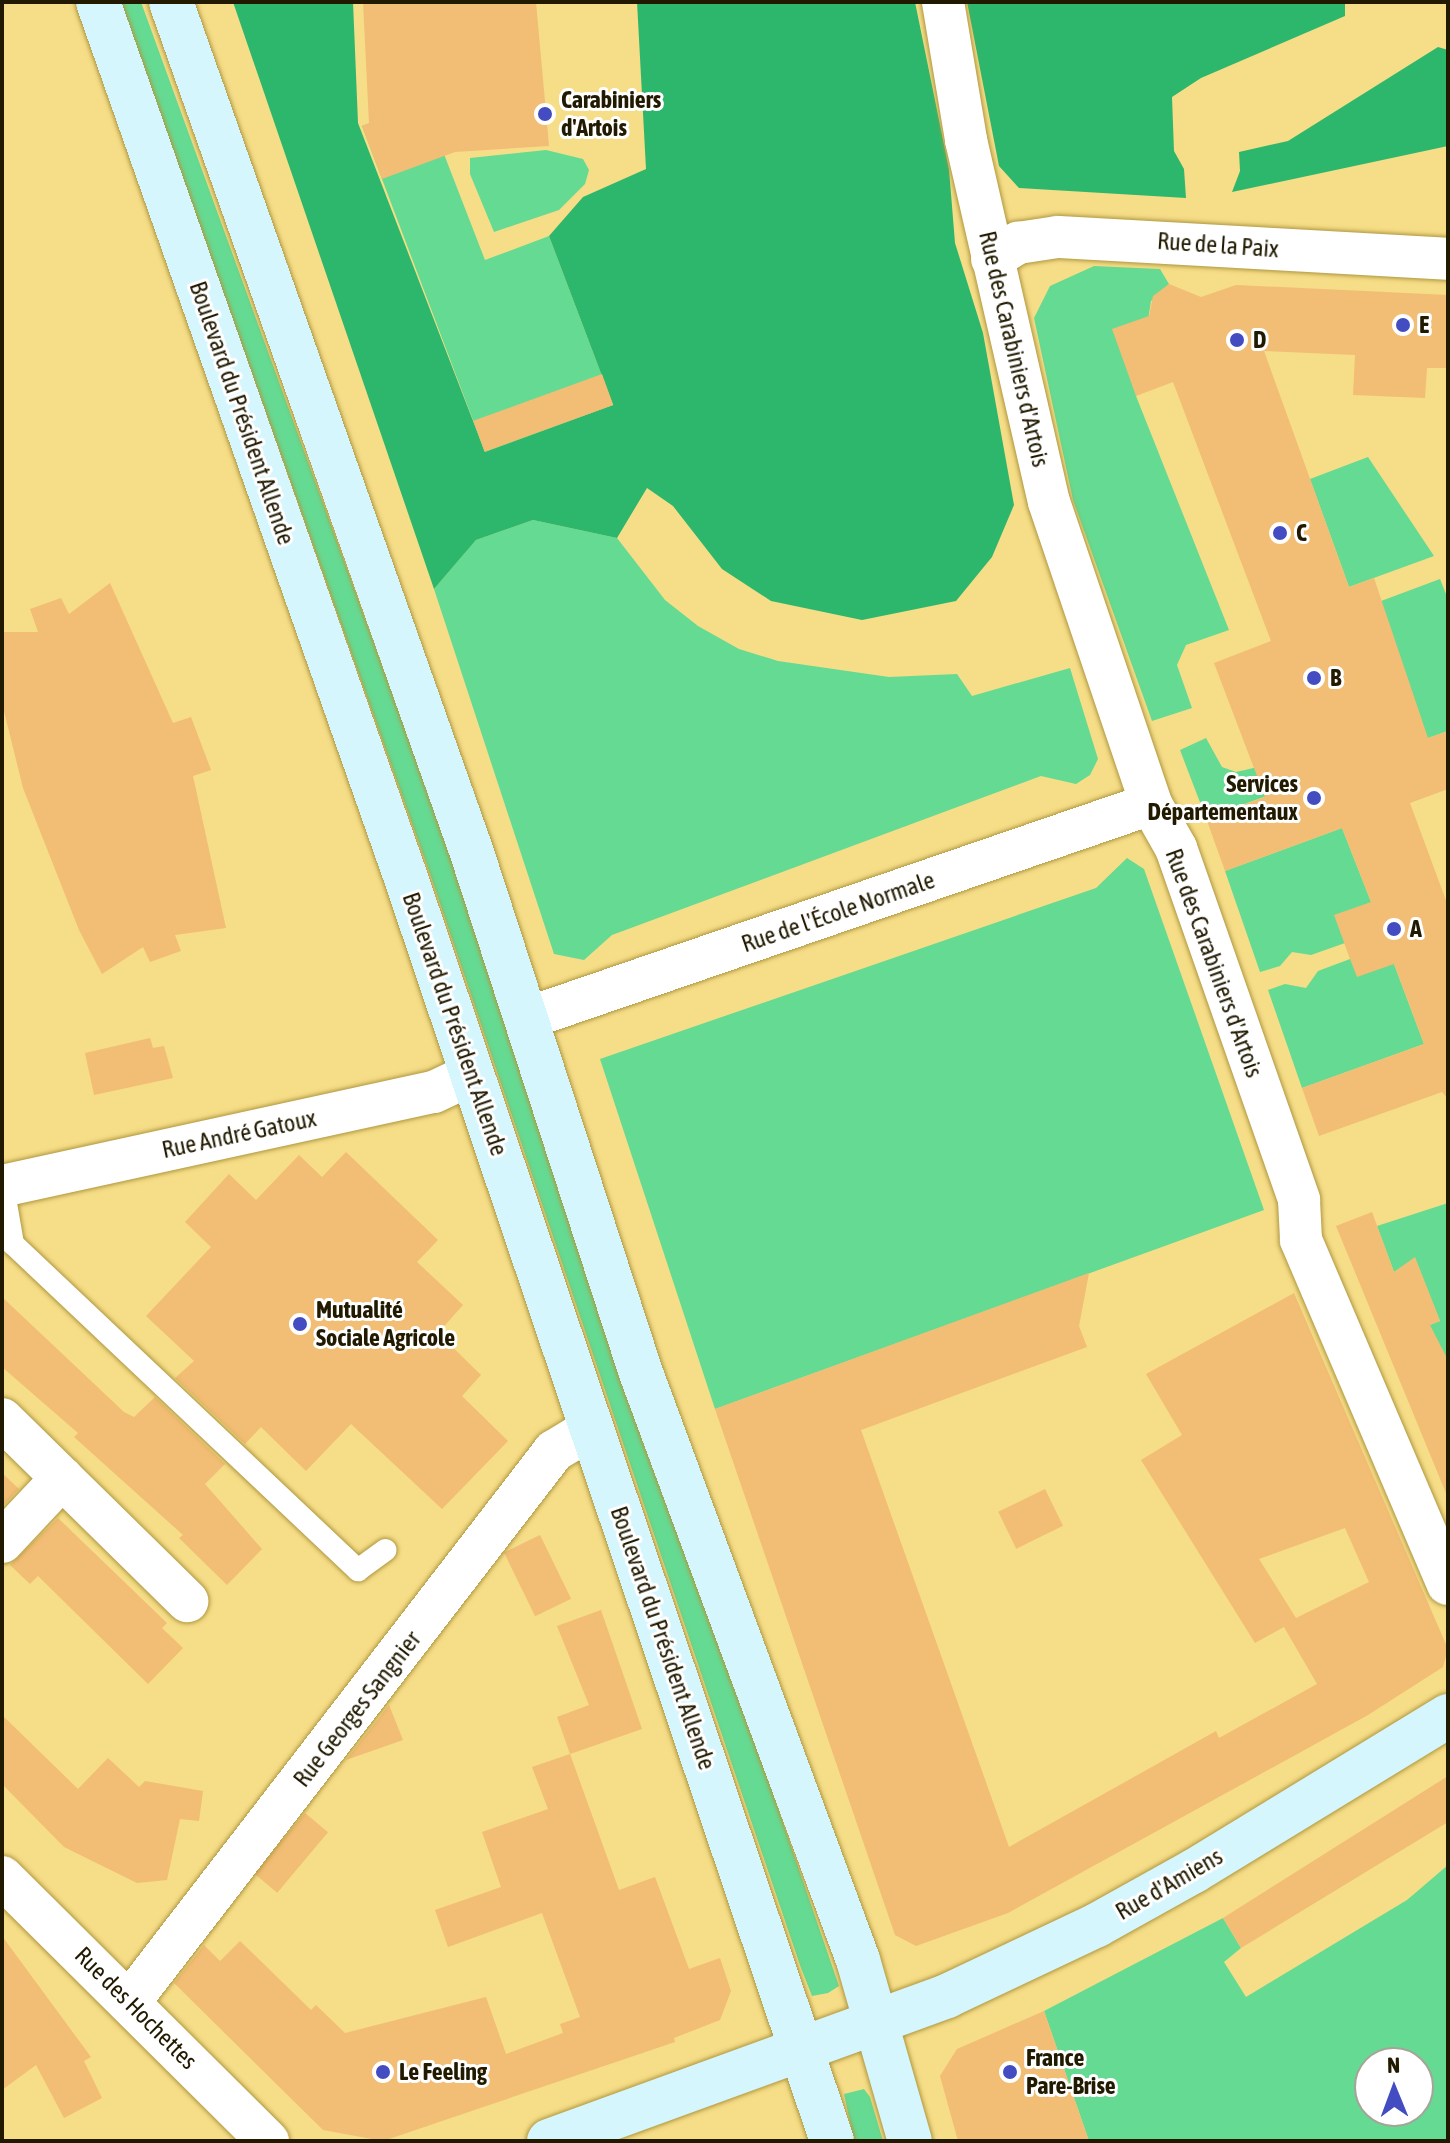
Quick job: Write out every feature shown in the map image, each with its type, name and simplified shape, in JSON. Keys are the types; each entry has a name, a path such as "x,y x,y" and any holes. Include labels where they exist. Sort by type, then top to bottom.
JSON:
{"main road":[{"name":"Boulevard du Président Allende","path":"98,2 472,1074 832,2141"},
{"path":"171,2 525,1019 641,1373 858,1960 905,2124"},
{"name":"Rue d'Amiens","path":"549,2141 933,2003 1097,1925 1448,1716"}],"street":[{"name":"Rue des Carabiniers d'Artois","path":"943,2 992,259 1049,502 1151,804 1176,848 1284,1156 1299,1200 1301,1240 1326,1307 1448,1584"},
{"name":"Rue de la Paix","path":"992,259 1018,243 1058,237 1448,259"},
{"name":"Rue de l'École Normale","path":"525,1019 1151,804"},
{"name":"Rue André Gatoux","path":"2,1183 434,1092 472,1074"},
{"path":"2,1419 187,1601"},
{"name":"Rue Georges Sangnier","path":"131,2000 554,1451 592,1428"},
{"path":"2,1542 62,1478"},
{"name":"Rue des Hochettes","path":"2,1877 131,2000 268,2141"}],"lane":[{"path":"2,1183 13,1244 358,1570 386,1550"}],"green space":[{"path":"120,2 141,2 455,866 839,1986 828,1993 812,1996 801,1968 430,874"},
{"path":"233,2 353,2 358,123 485,452 613,405 549,236 583,197 646,169 637,2 915,2 949,169 955,243 983,333 1014,505 992,557 956,601 862,620 771,601 722,569 673,506 647,488 617,538 533,520 476,540 434,589"},
{"path":"967,2 1345,2 1345,16 1201,78 1172,97 1174,151 1184,169 1186,198 1019,188 999,166"},
{"path":"1438,47 1448,50 1448,146 1232,192 1240,171 1239,152 1288,141"},
{"path":"387,117 430,118 485,260 549,236 613,405 485,452 362,126"},
{"path":"546,150 583,159 589,170 585,184 559,210 494,232 470,174 470,158"},
{"path":"1094,266 1160,269 1169,284 1151,301 1136,396 1229,630 1186,645 1177,665 1192,708 1152,721 1073,500 1034,318 1050,286"},
{"path":"1368,457 1434,556 1349,587 1310,479"},
{"path":"533,520 617,538 665,600 698,626 739,649 778,661 889,677 957,674 972,696 1070,668 1098,759 1090,775 1076,784 1041,776 612,935 584,960 554,954 434,589 476,540"},
{"path":"1440,579 1448,599 1448,731 1405,746 1357,610"},
{"path":"1206,738 1222,767 1236,772 1297,758 1308,781 1206,818 1180,750"},
{"path":"1342,828 1371,902 1345,943 1311,955 1292,952 1280,966 1260,972 1225,871"},
{"path":"1127,858 1144,869 1264,1210 715,1409 600,1059 1096,888"},
{"path":"1350,959 1394,964 1424,1044 1302,1088 1268,990 1285,984 1306,988 1318,971"},
{"path":"1448,1203 1448,1360 1417,1330 1440,1321 1415,1258 1394,1272 1377,1226"},
{"path":"1448,1865 1448,2141 1089,2141 1044,2011 1223,1918 1241,1948 1224,1962 1246,1997 1407,1900"},
{"path":"864,2089 870,2097 883,2141 854,2141 844,2094"}],"building":[{"path":"363,2 536,2 549,146 455,152 382,179 362,126 369,123"},
{"path":"1169,284 1201,297 1236,285 1448,295 1448,368 1427,368 1425,398 1353,395 1355,355 1264,351 1349,587 1374,578 1428,738 1448,731 1448,789 1410,803 1448,906 1448,1099 1442,1092 1319,1136 1302,1088 1424,1044 1394,964 1357,977 1350,959 1334,915 1371,902 1342,828 1225,871 1206,818 1265,797 1214,663 1271,641 1173,382 1136,396 1112,329 1149,316 1153,296"},
{"path":"602,374 613,405 485,452 473,421"},
{"path":"110,583 173,723 191,717 211,770 193,776 226,928 175,935 181,951 150,962 143,947 102,974 79,930 23,788 2,703 2,632 38,632 30,609 61,598 69,614"},
{"path":"150,1038 153,1048 164,1046 173,1078 94,1095 85,1053"},
{"name":"Mutualité Sociale Agricole","path":"346,1152 438,1240 417,1262 463,1305 438,1333 481,1375 462,1396 508,1441 442,1509 351,1424 306,1471 261,1427 245,1444 175,1378 194,1361 146,1316 211,1247 185,1222 229,1174 256,1200 299,1155 322,1177"},
{"path":"1372,1212 1394,1272 1415,1257 1440,1321 1430,1325 1448,1360 1448,1498 1336,1226"},
{"path":"1089,1273 1079,1326 1087,1347 861,1430 1009,1847 1216,1731 1219,1738 1317,1684 1284,1627 1255,1643 1141,1460 1182,1435 1146,1374 1294,1293 1448,1649 1443,1667 1368,1715 1008,1913 916,1946 895,1935 715,1409","holes":["1345,1528 1369,1582 1296,1618 1259,1559"]},
{"path":"2,1297 124,1412 134,1417 155,1397 225,1464 205,1484 262,1549 227,1585 179,1538 183,1535 74,1437 78,1433 2,1367"},
{"path":"2,1473 19,1489 2,1507"},
{"path":"1045,1489 1063,1526 1016,1549 998,1512"},
{"path":"58,1518 167,1623 162,1628 183,1648 148,1684 38,1576 30,1584 10,1565"},
{"path":"540,1535 571,1599 535,1616 504,1553"},
{"path":"601,1610 642,1729 570,1754 557,1717 589,1705 557,1626"},
{"path":"389,1705 403,1740 346,1760"},
{"path":"2,1715 78,1789 108,1758 139,1787 145,1781 203,1791 199,1821 180,1819 167,1880 137,1883 64,1847 2,1784"},
{"path":"570,1754 619,1890 655,1877 689,1969 720,1958 731,1991 720,2020 674,2038 675,2042 383,2141 323,2130 174,1983 204,1945 220,1961 240,1941 311,2010 316,2005 345,2033 486,1997 506,2054 563,2033 560,2024 580,2017 542,1913 448,1947 435,1910 501,1887 482,1832 548,1809 532,1767"},
{"path":"1448,1776 1448,1822 1241,1948 1223,1918"},
{"path":"305,1813 328,1832 277,1893 254,1874"},
{"path":"2,1936 91,2057 84,2061 102,2098 64,2118 36,2065 2,2090"},
{"path":"1044,2011 1089,2141 958,2141 940,2076 957,2049"}],"place":[{"name":"Carabiniers d'Artois","path":"545,114"},
{"name":"E","path":"1403,325"},
{"name":"D","path":"1237,340"},
{"name":"C","path":"1280,533"},
{"name":"B","path":"1314,678"},
{"name":"Services Départementaux","path":"1314,798"},
{"name":"A","path":"1394,929"},
{"name":"Mutualité Sociale Agricole","path":"300,1324"},
{"name":"Le Feeling","path":"383,2072"},
{"name":"France Pare-Brise","path":"1010,2072"}]}
